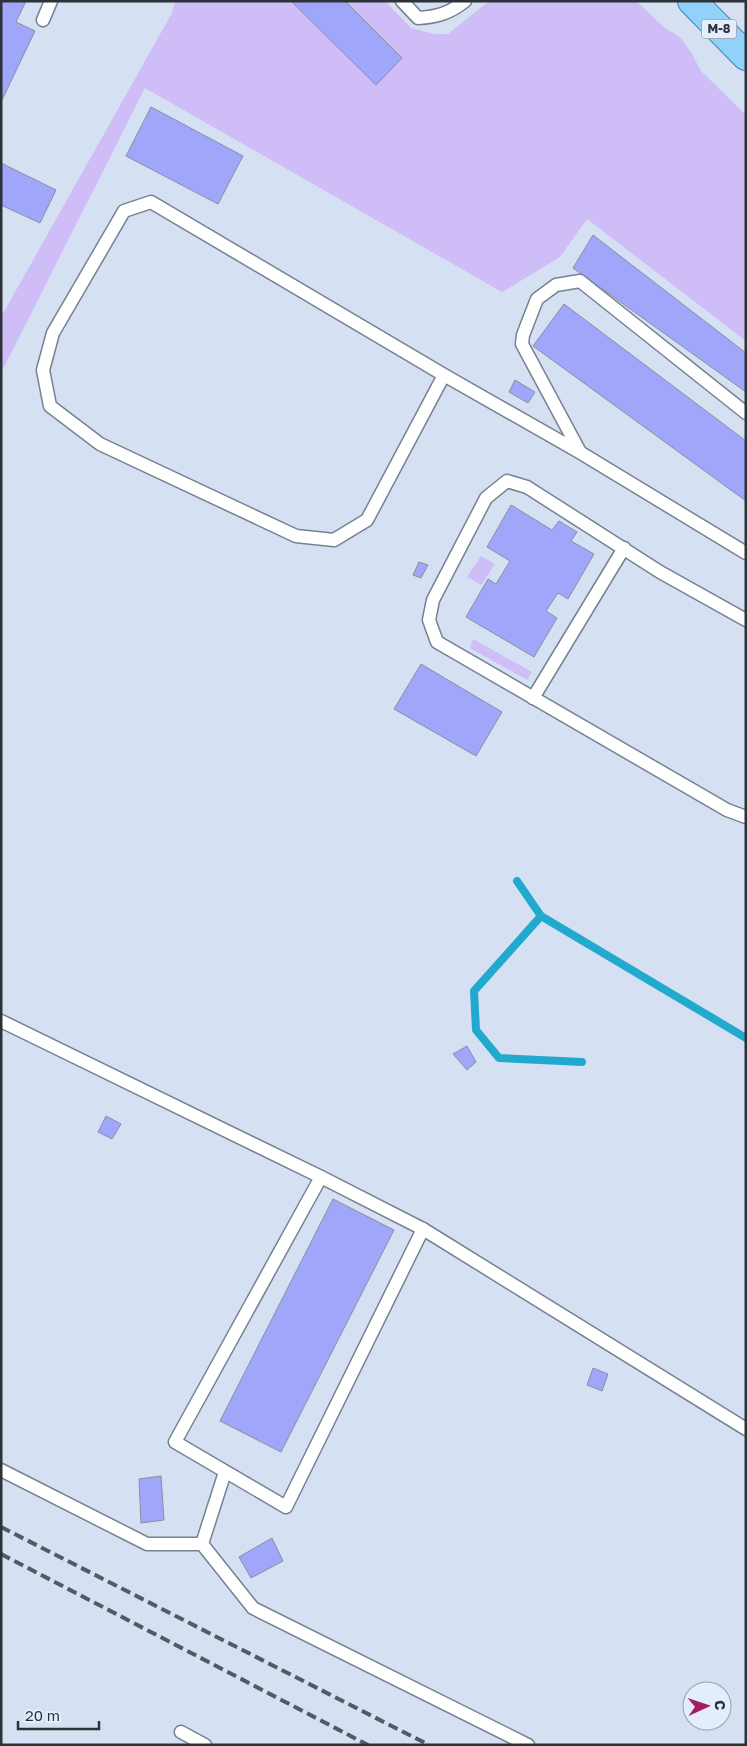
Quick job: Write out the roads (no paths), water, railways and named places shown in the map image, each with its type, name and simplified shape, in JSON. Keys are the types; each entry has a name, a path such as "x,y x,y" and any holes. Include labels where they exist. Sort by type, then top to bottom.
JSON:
{"main road":[{"name":"М-8","path":"692,1 746,56"}],"lane":[{"path":"43,20 51,1"},
{"path":"402,1 418,18 436,17 465,1"},
{"path":"444,374 366,520 334,540 296,536 100,444 50,406 43,370 53,333 124,211 151,202 581,453 746,553"},
{"path":"581,453 522,344 523,335 537,299 556,285 580,281 746,413"},
{"path":"746,620 660,572 527,487 507,481 486,498 433,600 429,620 437,642 727,810 746,817"},
{"path":"533,698 624,548"},
{"path":"1,1021 321,1177 423,1229 746,1429"},
{"path":"321,1177 175,1442 286,1507 423,1229"},
{"path":"1,1470 147,1544 202,1544"},
{"path":"202,1544 225,1472"},
{"path":"202,1544 253,1608 528,1745"},
{"path":"181,1732 205,1745"}],"waterway":[{"path":"517,881 541,916 746,1038"},
{"path":"541,916 474,991 476,1030 499,1058 582,1062"}],"railway":[{"path":"1,1527 429,1745"},
{"path":"1,1554 368,1745"}]}
